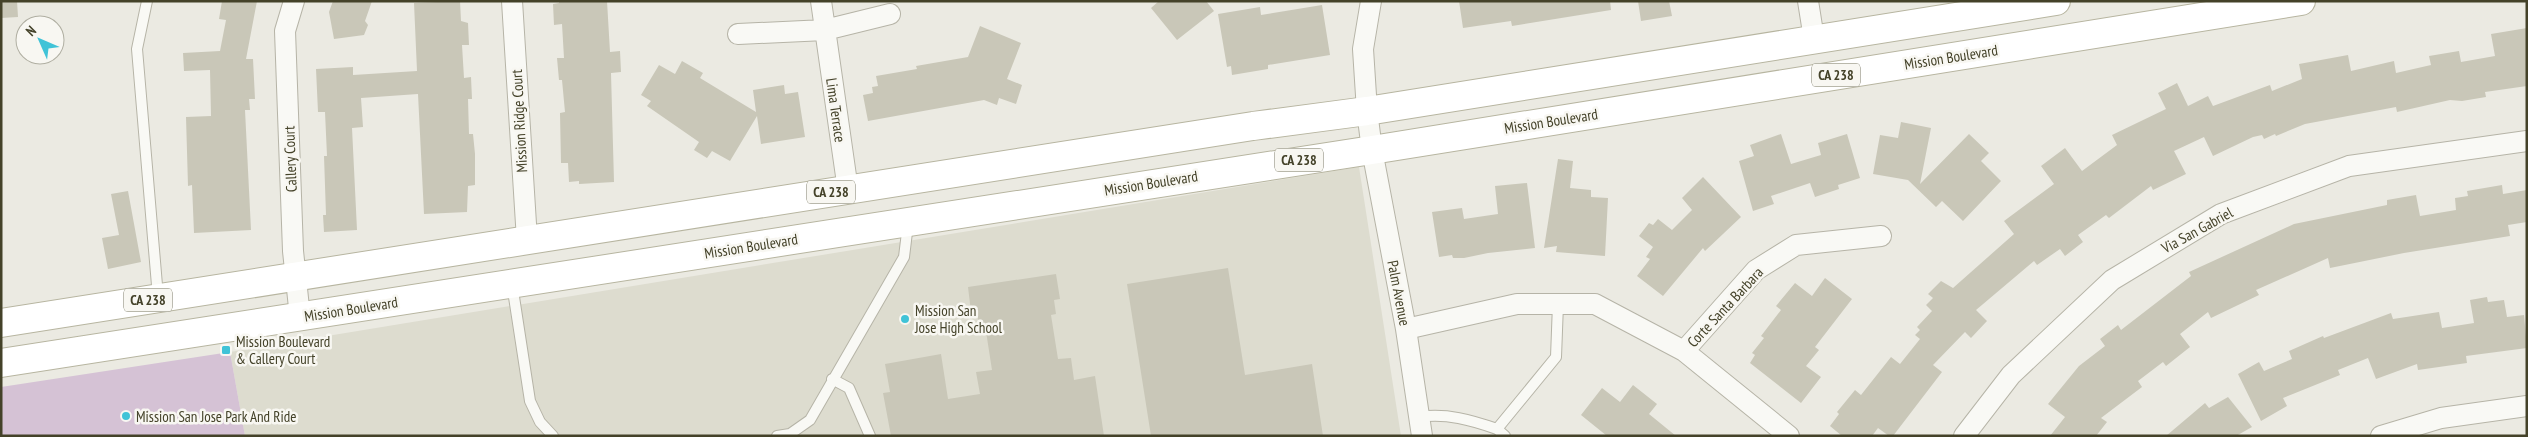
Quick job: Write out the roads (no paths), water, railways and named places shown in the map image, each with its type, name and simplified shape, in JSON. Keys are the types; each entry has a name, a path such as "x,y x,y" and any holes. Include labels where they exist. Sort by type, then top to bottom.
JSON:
{"main road":[{"name":"CA 238","path":"1,323 1292,120 1367,111 2056,1"},
{"name":"Mission Boulevard","path":"1,363 1372,150 2301,1"},
{"path":"37,357 43,346 55,333 65,329 109,322 194,293"},
{"path":"1,328 25,336 35,346 37,357"}],"street":[{"name":"Callery Court","path":"294,1 285,31 295,277 300,317"},
{"name":"Mission Ridge Court","path":"512,1 527,240"},
{"name":"Lima Terrace","path":"822,1 848,190"},
{"name":"Palm Avenue","path":"1371,1 1363,49 1367,111 1372,150 1406,329 1421,426"},
{"path":"1808,1 1814,39"},
{"path":"738,34 825,30 890,14"},
{"name":"Via San Gabriel","path":"1964,436 2011,375 2112,280 2221,214 2350,166 2527,141"},
{"name":"Corte Santa Barbara","path":"1684,351 1756,270 1796,246 1881,236"},
{"path":"1406,329 1517,304 1595,304 1684,351 1790,436"},
{"path":"2381,436 2441,418 2527,406"}],"lane":[{"path":"147,1 137,48 158,298"},
{"path":"777,436 790,434 810,420 904,257 908,221"},
{"path":"512,283 530,401 540,422 553,436"},
{"path":"1497,429 1556,357 1558,304"},
{"path":"832,379 850,388 870,436"},
{"path":"1421,426 1433,415 1465,418 1497,429 1505,436"}],"place":[{"name":"Mission San Jose High School","path":"905,319"},
{"name":"Mission Boulevard & Callery Court","path":"226,350"},
{"name":"Mission San Jose Park And Ride","path":"126,416"}]}
